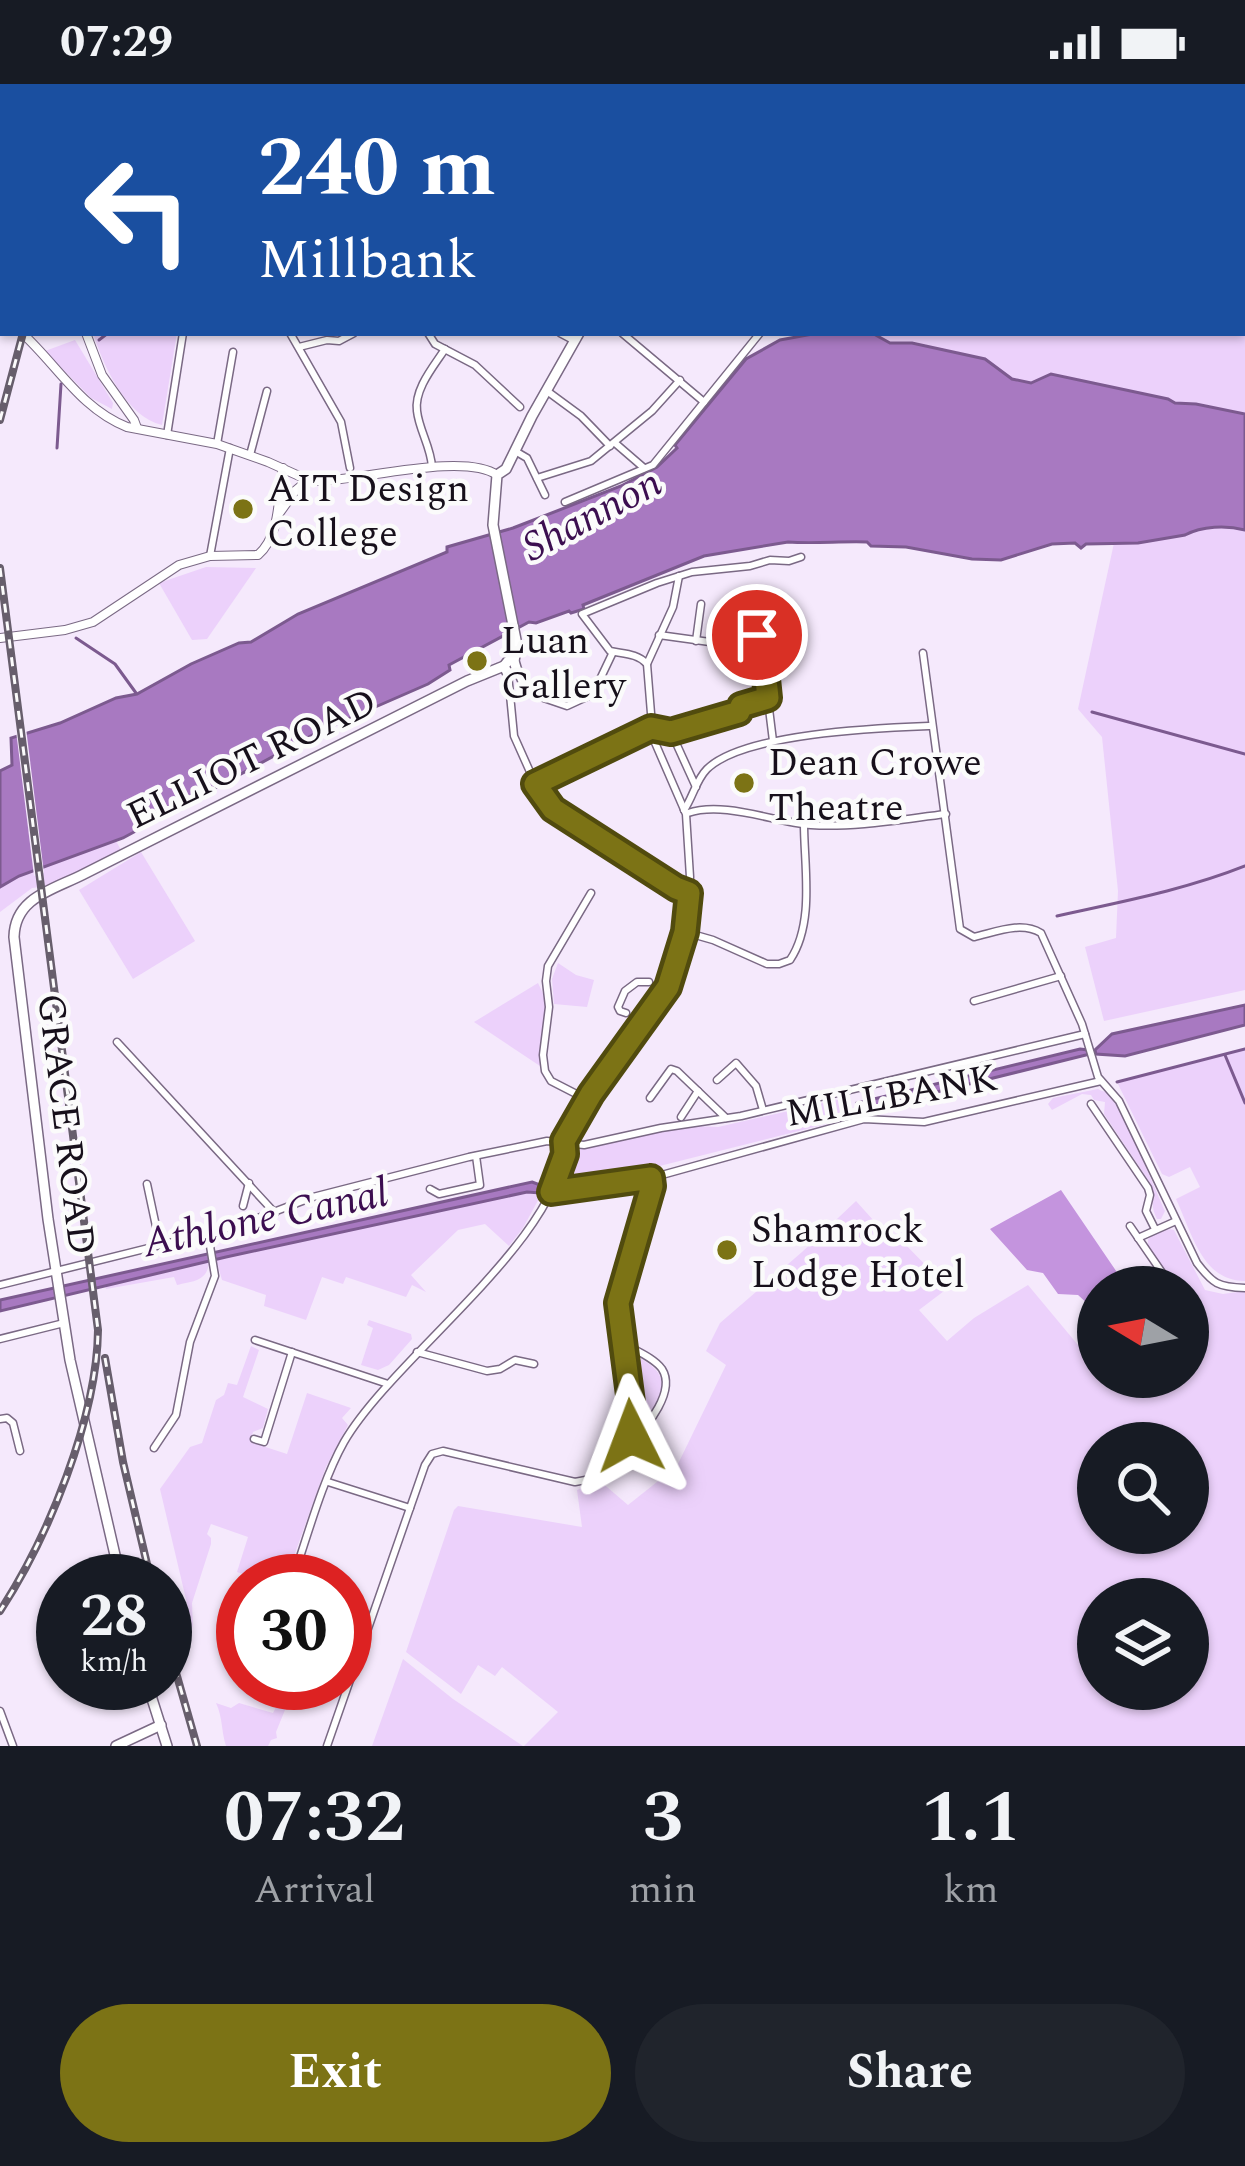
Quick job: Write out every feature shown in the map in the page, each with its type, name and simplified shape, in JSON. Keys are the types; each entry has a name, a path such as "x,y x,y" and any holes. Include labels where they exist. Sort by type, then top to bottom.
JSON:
{"main road":[{"path":"511,668 517,645 493,525 497,476 506,469 530,415 577,337"},
{"name":"ELLIOT ROAD","path":"27,904 467,681 511,668"},
{"name":"GRACE ROAD","path":"27,904 17,914 14,937 57,1278 78,1403 114,1554"},
{"path":"155,1710 167,1746"},
{"path":"116,1746 160,1725"}],"street":[{"path":"25,336 86,401 115,422 230,448 308,480 433,468 483,467 497,476"},
{"path":"87,336 102,375 137,429"},
{"path":"167,435 183,336"},
{"path":"292,336 344,433 350,468"},
{"path":"299,346 348,336"},
{"path":"430,336 435,344 476,365 520,407"},
{"path":"626,336 704,402"},
{"path":"565,502 659,460 758,336"},
{"path":"433,468 417,404 422,386 445,349"},
{"path":"217,445 233,352"},
{"path":"537,478 589,463 652,411 680,380"},
{"path":"250,455 267,391"},
{"path":"547,391 646,469"},
{"path":"210,556 230,448"},
{"path":"515,451 526,458 545,495"},
{"path":"0,638 94,622 179,565 210,556 258,555 271,540 283,468"},
{"path":"277,518 308,480"},
{"path":"647,664 624,652 613,652 582,614 679,576 801,557"},
{"path":"302,1554 344,1442 388,1384 520,1242 543,1210 565,1154 564,1141 674,974 689,893 685,812 652,738 647,664 673,607 679,576"},
{"path":"696,641 701,604"},
{"path":"659,635 717,643 760,636 773,741"},
{"path":"511,668 526,692 567,706 593,694 613,652"},
{"path":"922,652 960,929 974,937 1019,926 1041,933 1101,1081 1119,1101 1197,1263 1221,1287 1245,1288"},
{"path":"511,668 513,733 535,784 553,809 689,893"},
{"path":"535,784 651,728 671,732 739,712 741,706 768,698"},
{"path":"685,812 704,772 716,762 773,741 848,730 931,726"},
{"path":"671,732 696,787"},
{"path":"685,812 764,816 804,824 946,814"},
{"path":"685,932 766,964 793,957 805,905 804,824"},
{"path":"588,1100 551,1081 542,1055 549,1007 548,966 591,892"},
{"path":"974,1001 1061,976"},
{"path":"626,1013 618,1007 627,988 649,982"},
{"path":"0,1286 57,1278 83,1262 208,1234 313,1197 476,1156 547,1141 584,1145 727,1119 1086,1038"},
{"path":"117,1042 275,1213"},
{"path":"717,1080 736,1064 756,1085 764,1111"},
{"path":"650,1098 671,1069 727,1119"},
{"name":"MILLBANK","path":"552,1190 651,1178 864,1119 924,1122 1101,1081"},
{"path":"681,1118 698,1091"},
{"path":"1091,1104 1148,1188 1146,1211 1155,1229"},
{"path":"430,1189 437,1195 480,1184 476,1156"},
{"path":"629,1442 634,1422 618,1303 651,1178"},
{"path":"244,1206 249,1183"},
{"path":"147,1184 160,1245"},
{"path":"1138,1238 1176,1221"},
{"path":"1130,1226 1157,1266"},
{"path":"154,1448 176,1415 193,1332 215,1276 208,1234"},
{"path":"2,1328 4,1338 64,1323"},
{"path":"255,1340 388,1384"},
{"path":"327,1746 427,1461 434,1452 466,1456 579,1483 605,1473 651,1421 666,1386 664,1372 656,1363 624,1346"},
{"path":"254,1439 264,1442 292,1352"},
{"path":"417,1352 493,1371 515,1360 534,1364"},
{"path":"0,1419 13,1423 20,1451"},
{"path":"328,1482 410,1508"},
{"path":"0,1711 13,1746"}],"shaded area":[{"path":"94,336 177,336 162,425 137,412 110,374"},
{"path":"877,336 1245,336 1245,414 1052,374 1032,383 1012,379 985,359 912,343 890,343"},
{"path":"75,340 113,403 112,409 91,398 45,351"},
{"path":"1226,526 1245,530 1245,990 1104,1021 1085,947 1116,938 1118,891 1102,737 1078,709 1114,543 1138,543"},
{"path":"206,567 256,568 207,639 192,640 159,583"},
{"path":"116,841 121,850 48,886 32,888 0,912 0,887"},
{"path":"141,852 195,941 133,979 79,890"},
{"path":"558,963 594,980 587,1007 554,1004 552,979"},
{"path":"538,983 547,1002 540,1066 474,1022"},
{"path":"1245,1049 1245,1281 1218,1273 1200,1253 1176,1199 1200,1187 1190,1167 1169,1177 1162,1174 1117,1082"},
{"path":"1098,1089 1113,1100 1129,1129 1165,1211 1161,1219 1155,1213 1150,1183 1104,1114 1105,1102 1082,1094 1052,1110 1048,1104 1053,1098"},
{"path":"846,1098 854,1117 604,1180 579,1185 564,1178 571,1154 577,1150 645,1134 718,1127"},
{"path":"1061,1190 1113,1266 1077,1266 1077,1295 1058,1294 1043,1273 1027,1270 990,1229"},
{"path":"527,1192 542,1193 509,1246 485,1224 458,1230 411,1275 426,1292 412,1285 406,1297 346,1277 343,1284 322,1277 306,1320 264,1306 266,1295 222,1280 216,1259"},
{"path":"856,1201 892,1241 898,1237 948,1288 919,1310 947,1341 1028,1285 1077,1344 1077,1398 1209,1398 1209,1291 1245,1291 1245,1746 524,1746 558,1712 502,1667 495,1676 478,1665 461,1694 406,1652 458,1506 582,1527 577,1490 600,1481 628,1505 677,1466 726,1365 706,1351 720,1323"},
{"path":"1174,1230 1193,1266 1162,1266 1148,1246 1148,1239 1157,1233"},
{"path":"209,1261 203,1276 189,1282 177,1285 174,1277 106,1289 105,1285"},
{"path":"369,1320 411,1334 412,1339 389,1365 378,1370 361,1365 373,1328 367,1325"},
{"path":"251,1346 259,1350 243,1397 268,1409 263,1428 253,1432 250,1442 287,1454 307,1393 351,1408 342,1418 348,1425 326,1467 295,1554 243,1554 248,1537 211,1524 207,1534 211,1544 192,1603 192,1554 175,1554 160,1489 190,1447 202,1443 216,1400 224,1395 228,1383 237,1385"},
{"path":"634,1355 661,1377 660,1393 643,1425 638,1420"},
{"path":"403,1659 453,1699 523,1746 372,1746"},
{"path":"219,1710 285,1710 277,1738 268,1746 226,1746"}],"water":[{"name":"Shannon","path":"877,336 890,343 912,343 985,359 1012,379 1031,383 1051,374 1245,414 1245,530 1214,527 1138,543 1081,548 1075,543 1052,544 1001,560 867,542 788,542 704,556 583,605 584,609 529,622 449,665 450,670 428,684 318,732 123,838 0,887 0,771 12,765 11,738 137,694 191,664 251,642 298,614 447,552 447,547 513,528 621,486 657,467 746,359 780,340"},
{"path":"1245,1005 1245,1025 1125,1056 1096,1054 1112,1034"},
{"path":"1080,1049 1090,1054 860,1111 857,1103"},
{"path":"532,1182 543,1186 540,1193 226,1257 0,1311 0,1300"}],"pier":[{"path":"26,728 44,873 34,876 16,731"}],"waterway":[{"path":"99,340 104,336"},
{"path":"57,448 61,384"},
{"path":"76,638 115,664 136,693"},
{"path":"1092,712 1245,754"},
{"path":"1057,916 1176,889 1245,866"},
{"path":"1117,1082 1245,1049"},
{"path":"1225,1055 1245,1103"}],"railway":[{"path":"0,420 22,336"},
{"path":"0,568 98,1330 89,1401 67,1476 35,1549 0,1611"},
{"path":"105,1358 145,1554"},
{"path":"187,1710 197,1746"}],"place":[{"name":"AIT Design College","path":"243,509"},
{"name":"Luan Gallery","path":"477,661"},
{"name":"Dean Crowe Theatre","path":"744,783"},
{"name":"Shamrock Lodge Hotel","path":"727,1250"}],"route":[{"path":"631,1436 633,1418 618,1303 651,1178 551,1192 565,1154 564,1141 591,1094 668,987 685,932 689,893 553,809 535,784 651,728 671,732 739,712 741,706 768,698 762,641 757,635"}],"water label":[{"name":"Athlone Canal","path":"265,1216"}]}
